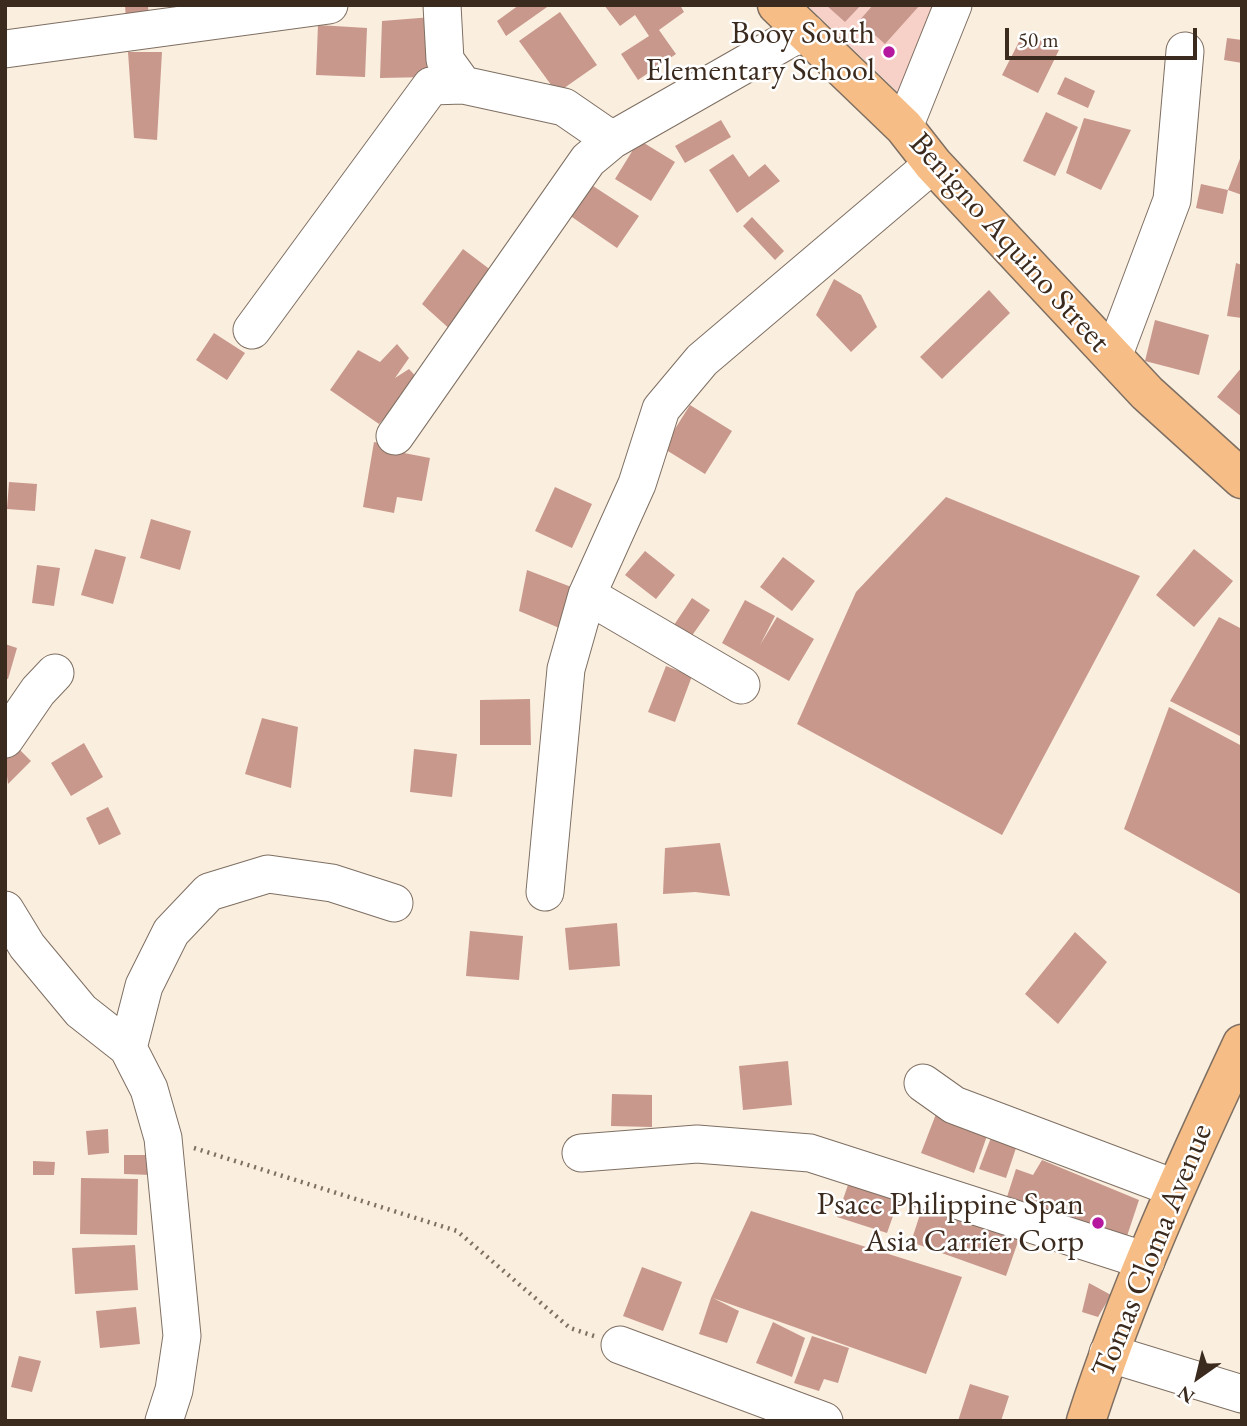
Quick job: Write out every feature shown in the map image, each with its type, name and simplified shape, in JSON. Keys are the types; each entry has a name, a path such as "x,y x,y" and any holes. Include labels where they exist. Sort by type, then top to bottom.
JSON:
{"main road":[{"name":"Benigno Aquino Street","path":"777,5 904,127 933,164 1147,393 1242,479"},
{"name":"Tomas Cloma Avenue","path":"1086,1421 1108,1353 1174,1188 1242,1044"}],"street":[{"path":"5,49 289,8 328,5"},
{"path":"442,5 445,60 463,85"},
{"path":"904,127 953,5"},
{"path":"395,436 588,160 612,140 791,38 807,33"},
{"path":"1113,357 1172,200 1185,51"},
{"path":"251,330 431,86 463,85 564,107 612,140"},
{"path":"545,892 566,668 587,595 637,484 661,409 702,360 933,164"},
{"path":"587,595 741,685"},
{"path":"5,739 38,691 55,673"},
{"path":"128,1048 144,986 171,932 209,892 268,874 332,883 394,903"},
{"path":"5,910 27,946 81,1011 128,1048 149,1089 163,1138 181,1336 174,1391 164,1421"},
{"path":"923,1083 954,1105 1174,1188"},
{"path":"581,1153 697,1144 810,1153 1146,1261"},
{"path":"620,1345 824,1421"},
{"path":"1108,1353 1242,1394"}],"path":[{"path":"163,1138 457,1231 570,1328 620,1345"}],"shaded area":[{"name":"Booy South Elementary School","path":"807,5 941,5 904,98"}],"building":[{"path":"125,5 148,5 149,19 126,20"},
{"path":"519,5 550,5 506,36 497,21"},
{"path":"604,5 680,5 684,12 659,30 676,54 638,80 621,54 649,36 635,15 620,26"},
{"path":"826,5 861,5 845,22"},
{"path":"873,5 920,5 885,44 859,21"},
{"path":"560,12 597,65 557,93 519,41"},
{"path":"432,17 428,77 380,78 382,21"},
{"path":"318,25 367,28 365,77 316,75"},
{"path":"1024,32 1059,50 1038,93 1002,75"},
{"path":"1227,38 1242,40 1242,63 1224,60"},
{"path":"128,52 162,52 157,140 134,138"},
{"path":"1065,77 1095,91 1088,108 1057,94"},
{"path":"1046,112 1078,127 1055,176 1023,161"},
{"path":"1084,118 1131,130 1101,190 1066,173"},
{"path":"721,120 731,137 685,163 675,146"},
{"path":"639,140 675,162 651,201 615,179"},
{"path":"733,154 749,177 765,164 780,181 737,213 709,170"},
{"path":"1242,156 1242,195 1228,190"},
{"path":"590,184 639,216 617,248 569,215"},
{"path":"1201,184 1228,190 1223,214 1196,208"},
{"path":"752,217 784,251 775,260 743,226"},
{"path":"463,249 496,274 453,332 422,304"},
{"path":"1236,263 1242,265 1242,318 1227,316"},
{"path":"834,279 861,295 877,327 851,352 816,315"},
{"path":"989,290 1010,313 942,379 920,357"},
{"path":"1155,320 1209,335 1199,375 1145,361"},
{"path":"214,333 245,353 227,380 196,360"},
{"path":"397,344 409,358 395,378 409,369 422,383 392,418 388,414 379,424 330,390 358,350 380,362"},
{"path":"1242,367 1242,417 1217,397"},
{"path":"690,405 732,431 705,474 663,448"},
{"path":"374,442 405,448 404,453 430,458 422,501 397,497 394,513 363,507"},
{"path":"9,482 37,484 35,511 7,509"},
{"path":"555,487 592,504 572,548 535,531"},
{"path":"946,497 1140,576 1002,835 797,724 856,592"},
{"path":"151,519 191,531 180,570 140,558"},
{"path":"95,549 126,557 113,604 81,595"},
{"path":"1194,549 1233,581 1194,627 1156,595"},
{"path":"645,551 675,575 656,599 625,575"},
{"path":"783,557 815,581 792,611 760,587"},
{"path":"37,565 60,568 54,606 32,603"},
{"path":"527,570 574,588 564,630 519,611"},
{"path":"692,598 710,610 691,637 674,625"},
{"path":"745,600 775,616 760,645 777,617 814,639 789,681 722,643"},
{"path":"1219,617 1242,629 1242,737 1170,701"},
{"path":"5,644 17,648 8,679 5,678"},
{"path":"666,666 692,676 675,722 648,712"},
{"path":"530,699 531,745 480,745 480,700"},
{"path":"1169,707 1242,746 1242,895 1124,829"},
{"path":"262,718 298,727 291,788 245,774"},
{"path":"84,743 103,777 71,796 51,763"},
{"path":"18,748 31,761 8,784 5,760"},
{"path":"414,749 457,754 452,797 410,792"},
{"path":"108,807 121,834 99,845 86,818"},
{"path":"720,843 730,896 695,892 663,894 665,848"},
{"path":"617,923 620,966 569,970 565,928"},
{"path":"470,931 523,936 519,980 466,976"},
{"path":"1075,932 1107,962 1058,1024 1025,994"},
{"path":"788,1061 792,1105 743,1110 739,1066"},
{"path":"612,1094 652,1095 652,1127 611,1126"},
{"path":"936,1114 988,1133 974,1173 921,1153"},
{"path":"108,1129 109,1153 88,1155 86,1131"},
{"path":"992,1135 1018,1142 1006,1178 979,1169"},
{"path":"124,1155 152,1155 152,1175 124,1174"},
{"name":"Psacc Philippine Span Asia Carrier Corp","path":"1042,1160 1139,1200 1124,1245 1006,1200 1016,1169 1033,1175"},
{"path":"33,1161 55,1162 54,1175 33,1175"},
{"path":"81,1178 138,1179 137,1235 80,1234"},
{"path":"850,1179 900,1196 887,1233 837,1217"},
{"path":"924,1202 1020,1236 1006,1276 911,1242"},
{"path":"751,1211 962,1277 926,1374 713,1298 739,1311 727,1343 699,1334 711,1298"},
{"path":"135,1245 138,1290 75,1294 72,1248"},
{"path":"642,1267 682,1282 663,1331 623,1316"},
{"path":"1089,1283 1111,1295 1098,1317 1082,1312"},
{"path":"136,1307 140,1344 100,1348 96,1311"},
{"path":"773,1322 805,1338 792,1377 756,1363"},
{"path":"812,1336 849,1348 838,1383 824,1379 819,1391 794,1383"},
{"path":"19,1356 41,1361 32,1392 11,1387"},
{"path":"970,1384 1009,1396 1001,1421 958,1421"}],"place":[{"name":"Booy South Elementary School","path":"889,52"},
{"name":"Psacc Philippine Span Asia Carrier Corp","path":"1098,1223"}]}
